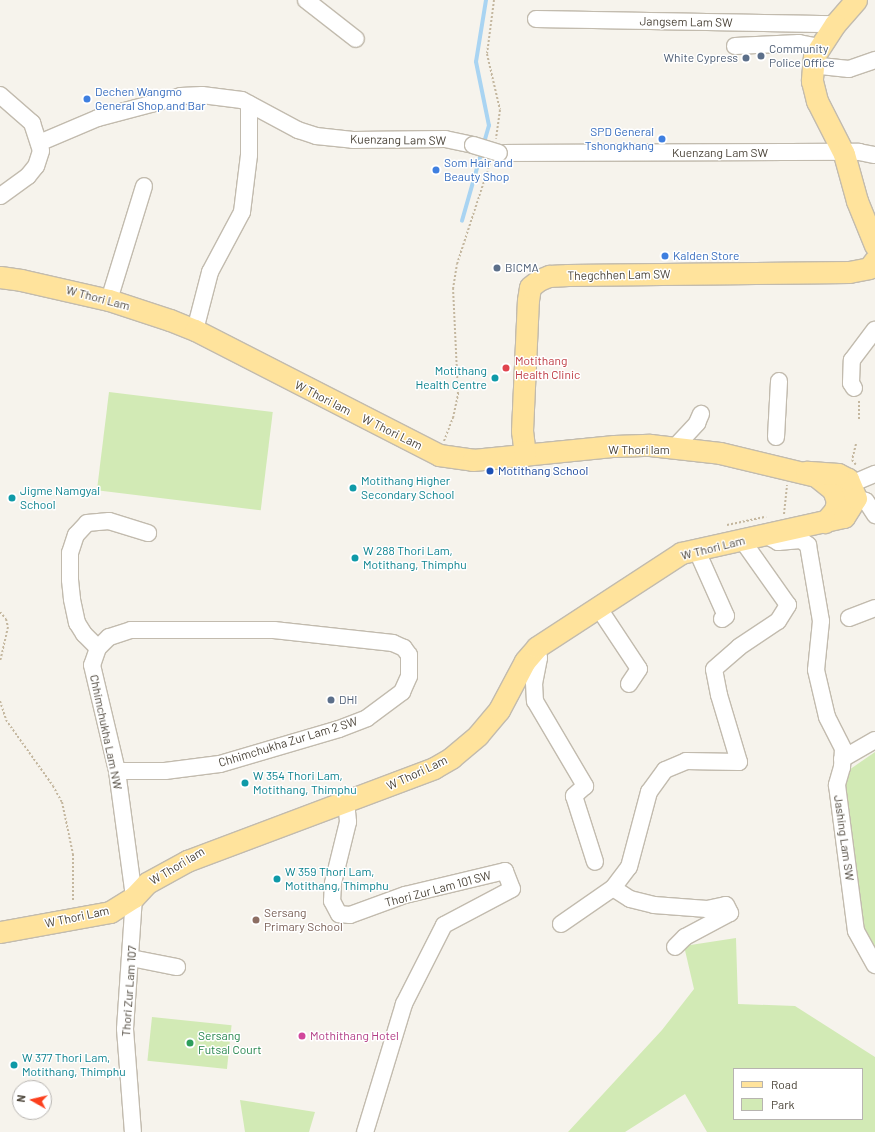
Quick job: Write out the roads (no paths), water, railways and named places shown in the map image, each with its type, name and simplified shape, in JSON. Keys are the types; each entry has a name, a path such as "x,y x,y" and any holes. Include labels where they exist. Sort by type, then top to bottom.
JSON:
{"main road":[{"path":"856,0 835,24 820,47 812,65 812,81 817,101 844,154 857,201 875,245"},
{"name":"Thegchhen Lam SW","path":"525,455 522,431 528,300 530,287 539,280 549,276 568,275 849,272 869,268 875,260"},
{"name":"W Thori Lam","path":"0,278 21,280 109,300 195,330 439,455 473,460 614,446 675,447 720,453 806,472 838,474 853,491 844,517 681,554 537,647 525,661 499,710 465,746 434,768 187,861 147,883 134,897 110,912 0,932"},
{"name":"W Thori Lam","path":"806,472 824,482 833,490 837,501 835,510 825,522"}],"street":[{"path":"306,0 356,39"},
{"name":"Jangsem Lam SW","path":"536,19 835,24"},
{"path":"735,46 799,43 820,47"},
{"path":"812,65 849,69 875,60"},
{"path":"0,95 32,123 41,151 36,166 28,176 0,196"},
{"name":"Kuenzang Lam SW","path":"39,143 98,118 182,96 202,95 242,100 298,130 324,137 445,139 495,152 844,154 859,152 875,155"},
{"path":"195,330 210,272 242,212 248,155 249,104"},
{"path":"109,300 144,186"},
{"path":"854,388 851,383 852,360 875,330"},
{"path":"776,438 779,381"},
{"path":"675,447 698,423 701,414"},
{"path":"875,474 853,491 866,500 875,515"},
{"path":"98,648 84,634 78,623 72,599 70,552 76,535 87,523 109,521 148,533"},
{"name":"Jashing Lam SW","path":"765,535 778,542 801,540 808,545 821,621 816,670 827,717 842,749 842,759 837,785 856,931 875,965"},
{"path":"561,924 613,888 629,867 649,792 665,770 686,760 739,762 719,695 714,669 739,647 778,621 788,605 742,540"},
{"path":"697,551 726,616 722,619"},
{"path":"598,607 639,669 629,684"},
{"path":"849,618 875,608"},
{"name":"Chhimchukha Zur Lam 2 SW","path":"98,648 109,637 131,630 274,630 393,643 404,648 409,655 409,676 402,692 366,718 339,729 220,764 165,771 117,771"},
{"path":"537,647 539,658 534,683 535,701 584,786 574,796 595,862"},
{"name":"Chhimchukha Lam NW","path":"98,648 92,666 95,686 117,771 134,897"},
{"path":"842,759 875,740"},
{"name":"Thori Zur Lam 101 SW","path":"346,802 348,822 332,895 333,905 339,914 350,916 405,895 505,871 512,889 444,925 404,1004 365,1132"},
{"path":"613,888 630,899 654,905 707,909 726,905 730,913 685,937 675,947"},
{"name":"Thori Zur Lam 107","path":"133,1132 125,1029 132,958 134,897"},
{"path":"132,958 177,968"}],"waterway":[{"path":"484,143 489,126 476,62 486,0"},
{"path":"462,221 482,151"}],"place":[{"name":"Community Police Office","path":"761,56"},
{"name":"White Cypress","path":"746,58"},
{"name":"Dechen Wangmo General Shop and Bar","path":"87,99"},
{"name":"SPD General Tshongkhang","path":"662,139"},
{"name":"Som Hair and Beauty Shop","path":"436,170"},
{"name":"Kalden Store","path":"665,256"},
{"name":"BICMA","path":"497,268"},
{"name":"Motithang Health Clinic","path":"506,368"},
{"name":"Motithang Health Centre","path":"495,378"},
{"name":"Motithang School","path":"490,471"},
{"name":"Motithang Higher Secondary School","path":"353,488"},
{"name":"Jigme Namgyal School","path":"12,498"},
{"name":"W 288 Thori Lam, Motithang, Thimphu","path":"355,558"},
{"name":"DHI","path":"331,700"},
{"name":"W 354 Thori Lam, Motithang, Thimphu","path":"245,783"},
{"name":"W 359 Thori Lam, Motithang, Thimphu","path":"277,879"},
{"name":"Sersang Primary School","path":"256,920"},
{"name":"Mothithang Hotel","path":"302,1036"},
{"name":"Sersang Futsal Court","path":"190,1043"},
{"name":"W 377 Thori Lam, Motithang, Thimphu","path":"14,1065"}]}
